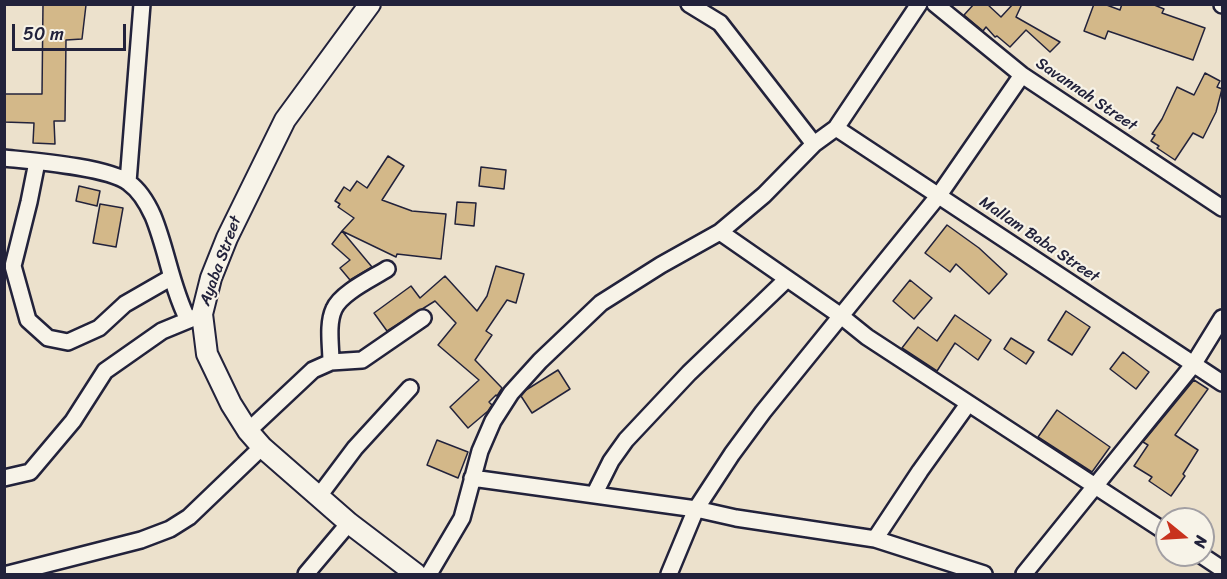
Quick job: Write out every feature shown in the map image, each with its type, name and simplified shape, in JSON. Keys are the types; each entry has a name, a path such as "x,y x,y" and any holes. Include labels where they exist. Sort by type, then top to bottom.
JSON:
{"main road":[{"name":"Ayaba Street","path":"370,4 285,120 227,237 195,317 207,354 231,404 248,431 262,447 349,523 416,574"}],"street":[{"path":"128,182 142,4"},
{"path":"689,4 720,23 814,144"},
{"path":"429,574 462,518 480,451 493,421 511,393 540,361 601,303 661,265 720,232 764,195 814,144 836,128 919,4"},
{"name":"Savannah Street","path":"934,4 1022,75 1222,208"},
{"path":"669,574 696,509 745,437 939,195 1022,75"},
{"name":"Mallam Baba Street","path":"836,128 1222,383"},
{"path":"4,158 85,168 128,182 137,190 153,216 177,297 195,317 162,331 105,371 72,421 30,472 4,478"},
{"path":"37,162 13,266 28,320 48,338 68,342 99,328 125,304 171,277"},
{"path":"720,232 841,316 867,337 1155,525"},
{"path":"332,362 333,310 342,298 387,269"},
{"path":"594,495 611,461 626,440 689,373 787,279"},
{"path":"248,431 313,370 332,362 362,360 423,318"},
{"path":"1024,574 1193,365 1222,318"},
{"path":"319,496 355,448 410,388"},
{"path":"875,539 968,404"},
{"path":"8,574 141,540 170,529 189,517 262,447"},
{"path":"472,478 696,509 736,518 875,539 984,574"},
{"path":"306,574 349,523"}],"building":[{"path":"43,4 86,5 82,39 66,40 65,121 54,121 55,144 33,143 34,123 4,122 4,94 42,94"},
{"path":"974,4 987,4 1001,17 1013,4 1022,4 1016,17 1060,42 1050,52 1026,30 1010,47 997,36 995,37 986,27 983,31 964,15"},
{"path":"1094,4 1104,4 1120,10 1122,4 1152,4 1164,9 1162,13 1205,28 1193,60 1108,31 1105,39 1084,31"},
{"path":"1205,73 1220,81 1217,87 1222,89 1216,112 1203,138 1193,133 1175,160 1157,148 1159,146 1151,141 1155,135 1152,134 1177,87 1194,95"},
{"path":"388,156 404,166 382,200 412,211 446,214 441,259 397,254 396,257 342,231 354,218 338,207 340,204 335,201 344,187 350,191 357,181 367,188"},
{"path":"481,167 506,170 504,189 479,186"},
{"path":"79,186 100,191 97,206 76,201"},
{"path":"457,202 476,203 474,226 455,224"},
{"path":"100,204 123,208 116,247 93,243"},
{"path":"947,225 979,248 1007,274 989,294 956,264 950,272 925,253"},
{"path":"342,231 372,267 350,280 340,268 350,260 332,244"},
{"path":"496,266 524,274 516,303 507,300 486,331 492,335 475,360 502,388 489,402 492,405 488,411 468,428 450,407 479,380 438,345 456,323 435,301 387,331 374,313 411,286 420,298 445,276 477,311 487,296"},
{"path":"910,280 932,298 914,319 893,301"},
{"path":"1066,311 1090,327 1072,355 1048,340"},
{"path":"955,315 991,340 978,360 955,343 937,371 902,348 918,327 937,341"},
{"path":"1011,338 1034,352 1026,364 1004,349"},
{"path":"1123,352 1149,372 1136,389 1110,369"},
{"path":"558,370 570,389 532,413 521,396 526,390"},
{"path":"1194,380 1208,389 1175,435 1198,450 1183,474 1185,476 1171,496 1149,481 1152,477 1134,466 1148,445 1143,442"},
{"path":"1057,410 1110,447 1092,472 1038,437"},
{"path":"437,440 468,452 458,478 427,465"}]}
